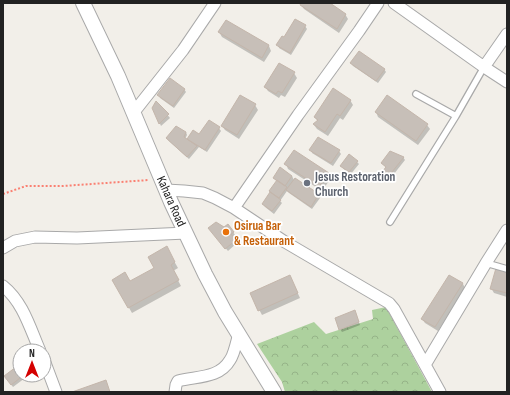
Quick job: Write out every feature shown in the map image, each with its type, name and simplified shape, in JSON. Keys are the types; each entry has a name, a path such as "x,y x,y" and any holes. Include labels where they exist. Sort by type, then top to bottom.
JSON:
{"street":[{"name":"Kahara Road","path":"83,3 118,76 164,185 205,274 274,392"},
{"path":"134,112 183,50 215,3"},
{"path":"234,208 378,3"},
{"path":"394,3 507,82"},
{"path":"484,67 507,34"},
{"path":"164,185 184,191 203,193 234,208 285,242 389,303 394,309 440,392"},
{"path":"425,365 507,230"},
{"path":"3,248 14,241 35,237 77,238 186,233"},
{"path":"3,286 19,303 36,343"},
{"path":"175,392 178,381 208,376 224,367 232,357 239,333"},
{"path":"52,381 56,392"}],"lane":[{"path":"390,222 456,116 484,67"},
{"path":"416,94 456,116"},
{"path":"486,263 507,269"}],"path":[{"path":"3,194 26,186 164,185"}],"green space":[{"path":"386,307 432,392 285,392 282,382 257,344 314,322 326,334 373,319 372,310"}],"building":[{"path":"301,3 330,3 346,14 337,29 300,5"},
{"path":"295,19 306,25 290,53 276,45 282,36 284,37"},
{"path":"226,20 269,45 262,58 218,32"},
{"path":"359,51 385,69 376,81 350,63"},
{"path":"279,63 295,72 282,93 278,91 276,94 264,87"},
{"path":"170,78 185,89 173,106 157,95"},
{"path":"333,88 351,100 340,116 337,114 325,132 313,124 318,120 314,117"},
{"path":"240,95 256,104 237,135 221,126"},
{"path":"387,95 428,124 416,141 375,112"},
{"path":"156,101 169,114 159,124 152,108"},
{"path":"209,120 220,127 205,150 187,139 193,130 199,134"},
{"path":"176,126 186,132 184,137 197,146 187,157 166,138"},
{"path":"318,137 340,150 331,163 309,150"},
{"path":"294,150 329,173 319,187 284,164"},
{"path":"390,151 404,157 388,177 382,172 386,167 381,163"},
{"path":"349,154 358,161 349,172 340,166"},
{"path":"280,167 292,176 285,186 273,178"},
{"path":"295,178 319,194 311,207 286,190"},
{"path":"277,180 287,187 279,198 269,191"},
{"path":"270,192 281,200 272,211 262,204"},
{"path":"216,222 224,227 228,224 234,232 231,234 236,240 225,249 208,228"},
{"path":"167,246 175,262 171,265 179,280 128,308 112,280 125,272 130,281 154,268 148,257"},
{"path":"496,268 507,271 507,293 490,289"},
{"path":"290,275 298,293 258,311 250,293"},
{"path":"449,275 463,283 435,327 421,319"},
{"path":"355,310 359,322 339,330 335,318"},
{"path":"12,370 12,383 14,383 11,385 4,376"},
{"path":"106,380 110,392 72,392"}],"place":[{"name":"Jesus Restoration Church","path":"307,183"},
{"name":"Osirua Bar & Restaurant","path":"226,232"}]}
